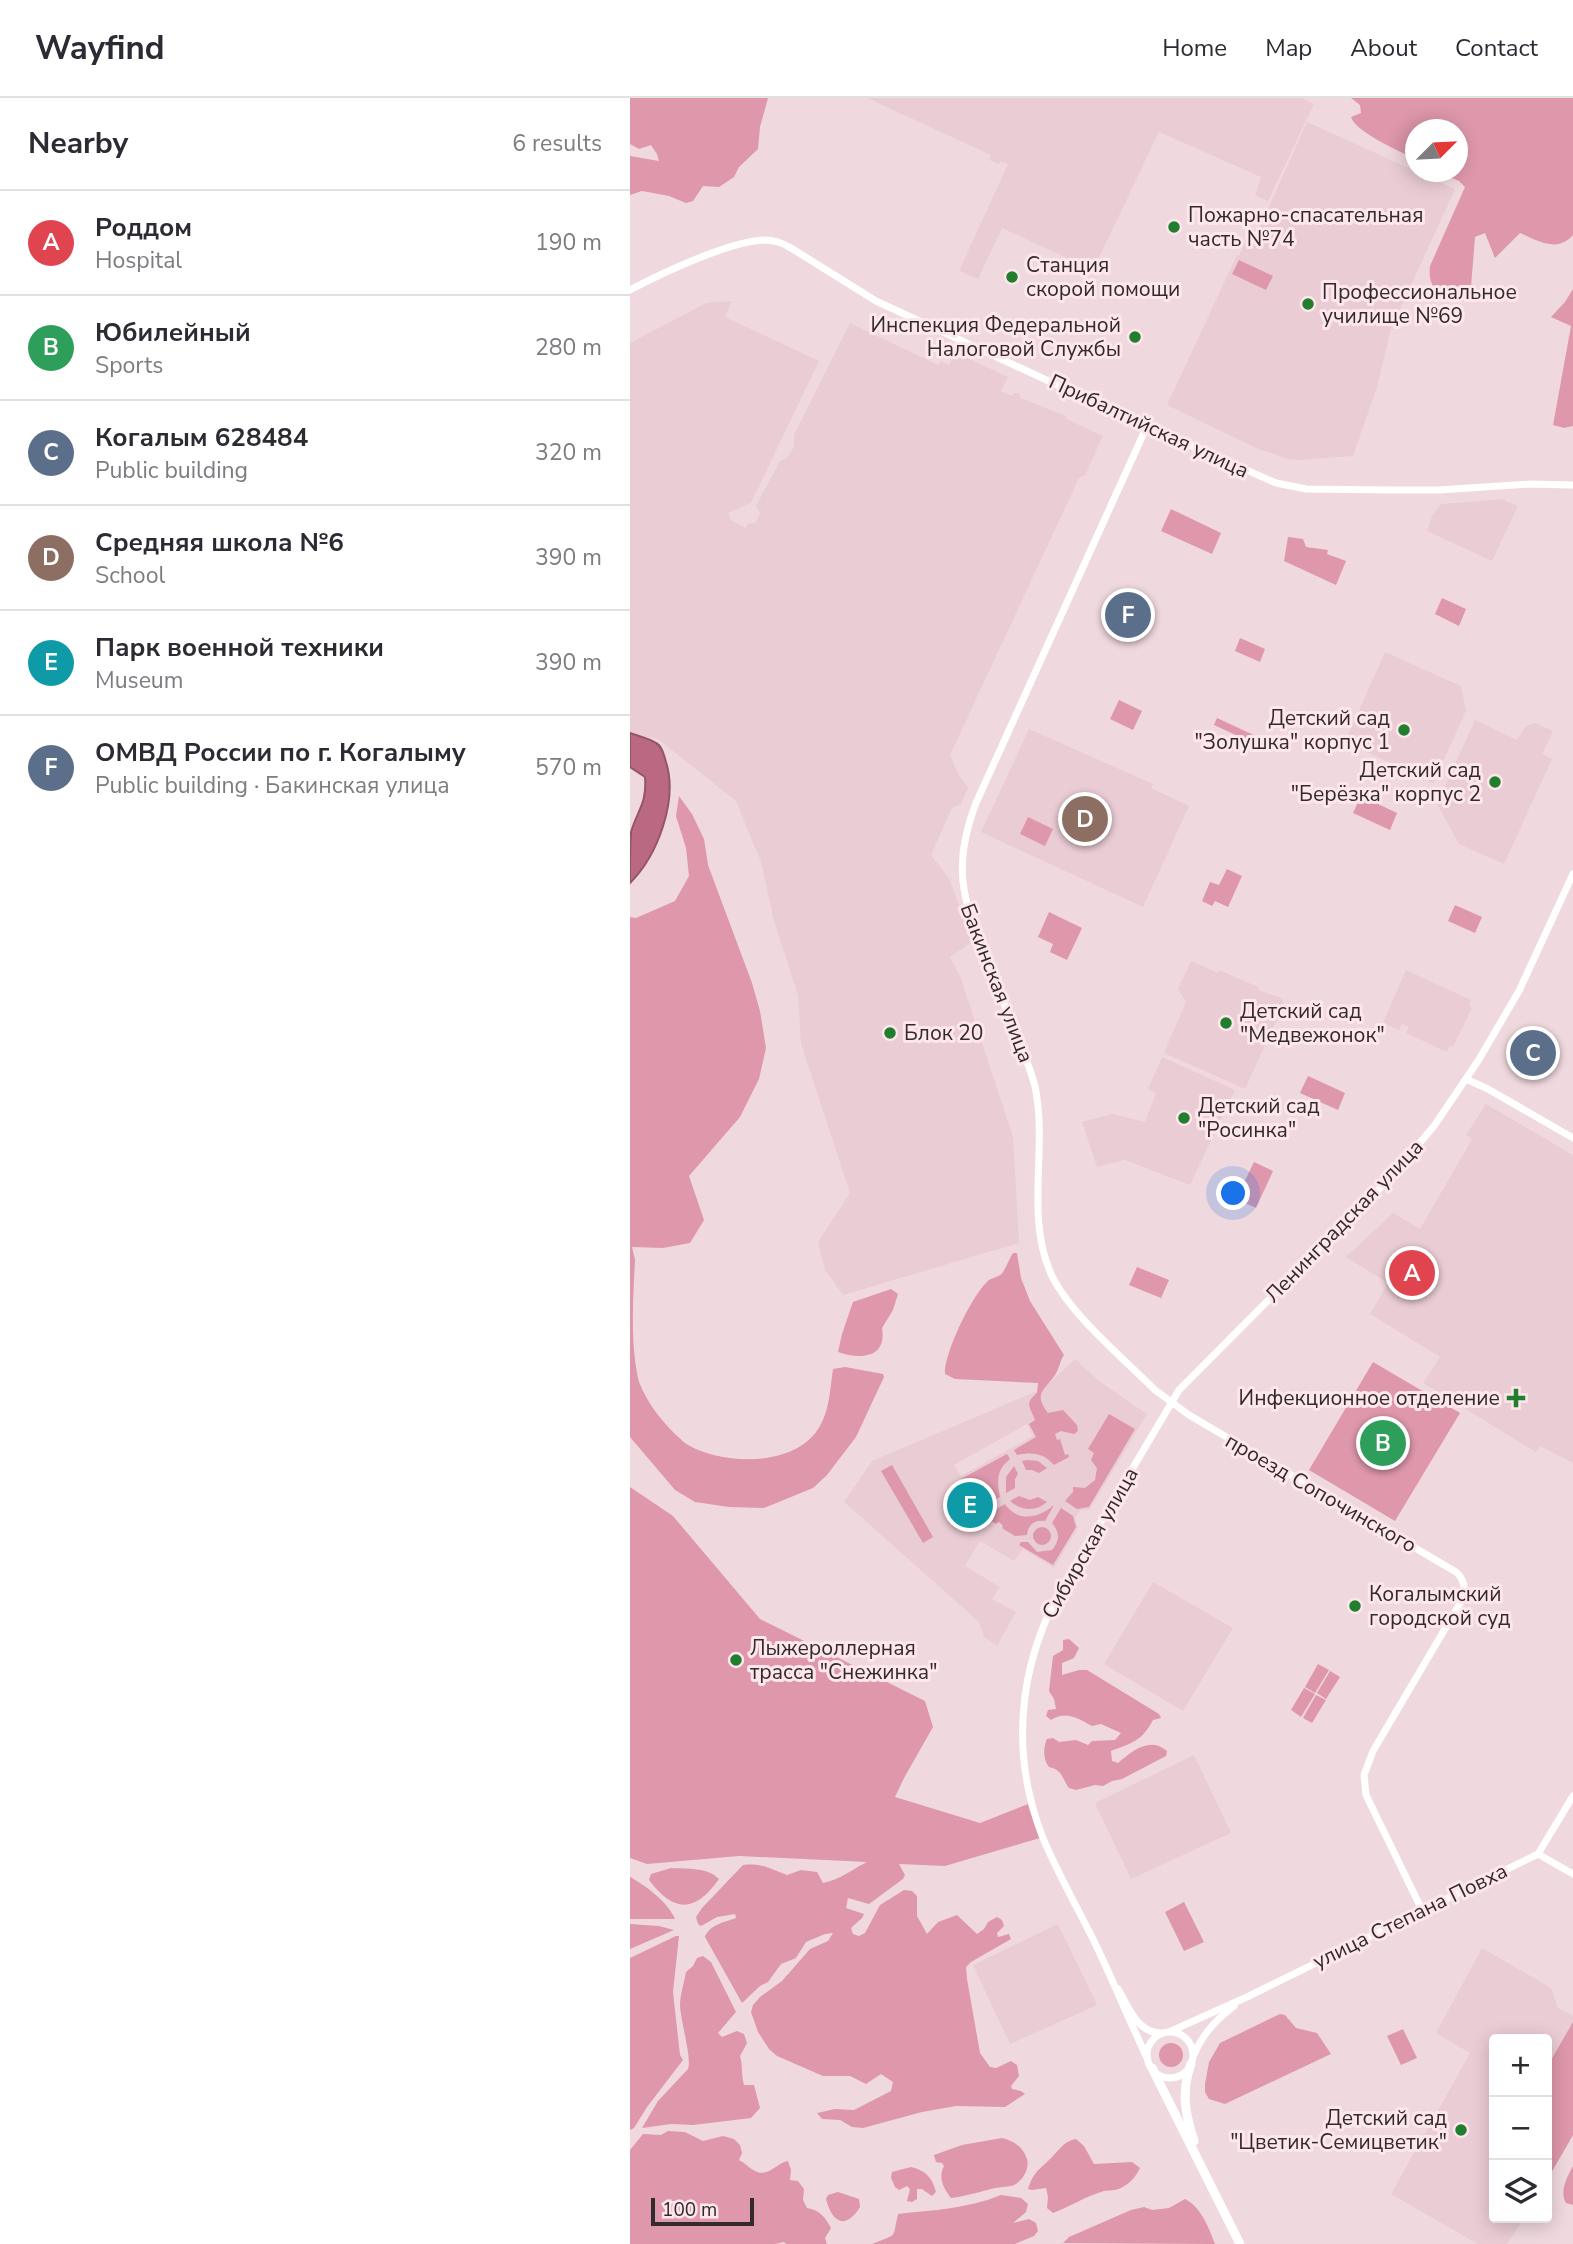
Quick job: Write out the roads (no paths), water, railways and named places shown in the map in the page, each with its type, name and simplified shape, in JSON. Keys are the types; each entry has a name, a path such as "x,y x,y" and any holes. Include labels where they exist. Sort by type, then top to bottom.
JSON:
{"main road":[{"path":"1192,2062 1186,2081 1185,2108 1202,2166"},
{"path":"1150,2064 1240,2244"}],"street":[{"name":"Прибалтийская улица","path":"630,290 728,248 768,240 784,244 876,301 1264,479 1306,489 1432,490 1531,484 1573,485"},
{"name":"Бакинская улица","path":"1147,426 976,803 963,847 962,869 964,898 970,918 1035,1086 1039,1117 1039,1220 1048,1268 1059,1289 1076,1311 1171,1403"},
{"name":"Ленинградская улица","path":"1171,1403 1192,1375 1424,1140 1466,1079 1523,983 1573,874"},
{"path":"1466,1079 1573,1138"},
{"name":"проезд Сопочинского","path":"1171,1403 1462,1578 1465,1587 1457,1609 1373,1751 1364,1776 1374,1813 1422,1910"},
{"name":"Сибирская улица","path":"1167,2032 1150,2032 1139,2024 1106,1967 1044,1841 1024,1768 1022,1736 1026,1683 1036,1643 1053,1605 1171,1403"},
{"path":"1573,1796 1538,1854 1573,1874"},
{"name":"улица Степана Повха","path":"1167,2032 1247,1997 1538,1854"},
{"name":"Сибирская улица","path":"1106,1967 1118,1999 1150,2064"},
{"name":"улица Степана Повха","path":"1192,2062 1200,2040 1210,2026 1247,1997"},
{"path":"1167,2032 1178,2033 1188,2040 1193,2050 1192,2062 1184,2073 1173,2078 1161,2076 1150,2064 1147,2051 1157,2036 1167,2032"}],"place":[{"name":"Пожарно-спасательная часть №74","path":"1174,227"},
{"name":"Станция скорой помощи","path":"1012,277"},
{"name":"Профессиональное училище №69","path":"1308,304"},
{"name":"Инспекция Федеральной Налоговой Службы","path":"1135,337"},
{"name":"ОМВД России по г. Когалыму","path":"1128,615"},
{"name":"Детский сад \"Золушка\" корпус 1","path":"1404,730"},
{"name":"Детский сад \"Берёзка\" корпус 2","path":"1495,782"},
{"name":"Средняя школа №6","path":"1085,819"},
{"name":"Детский сад \"Медвежонок\"","path":"1226,1023"},
{"name":"Блок 20","path":"890,1033"},
{"name":"Когалым 628484","path":"1533,1053"},
{"name":"Детский сад \"Росинка\"","path":"1184,1118"},
{"name":"Роддом","path":"1412,1273"},
{"name":"Инфекционное отделение","path":"1516,1398"},
{"name":"Юбилейный","path":"1383,1443"},
{"name":"Парк военной техники","path":"970,1505"},
{"name":"Когалымский городской суд","path":"1355,1606"},
{"name":"Лыжероллерная трасса \"Снежинка\"","path":"736,1660"},
{"name":"Детский сад \"Цветик-Семицветик\"","path":"1461,2130"}]}
